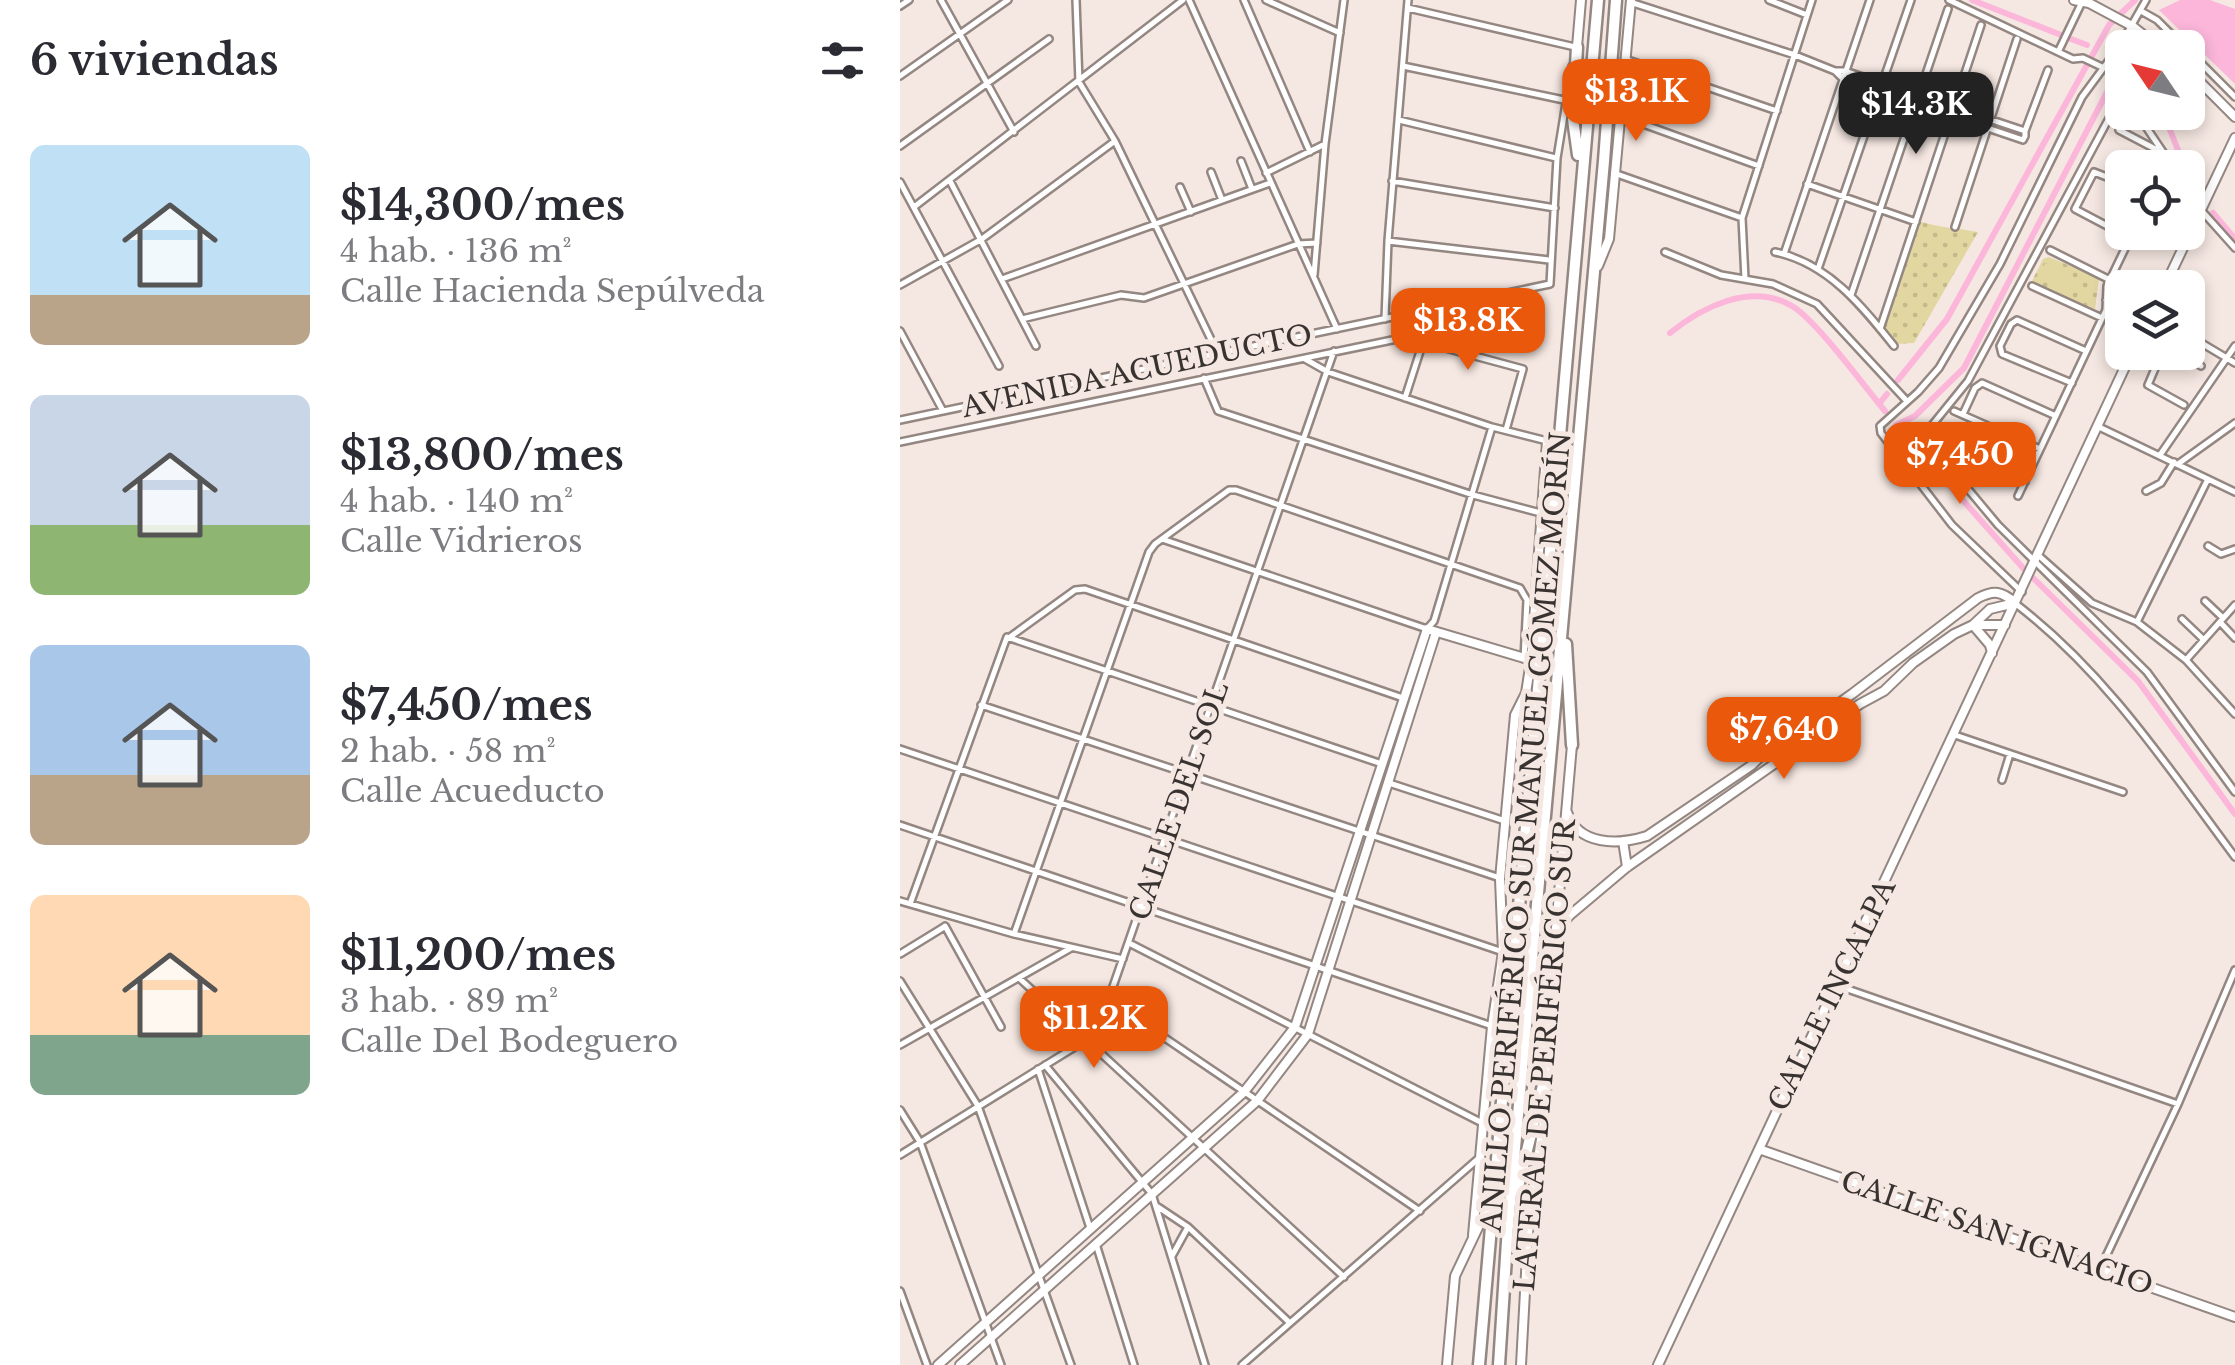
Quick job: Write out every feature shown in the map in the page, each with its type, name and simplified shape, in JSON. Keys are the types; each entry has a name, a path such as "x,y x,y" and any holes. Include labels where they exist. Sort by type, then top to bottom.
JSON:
{"highway":[{"name":"ANILLO PERIFÉRICO SUR MANUEL GÓMEZ MORÍN","path":"1480,1365 1532,661 1598,0"},
{"name":"ANILLO PERIFÉRICO SUR MANUEL GÓMEZ MORÍN","path":"1499,1365 1616,0"},
{"path":"1577,47 1573,119 1581,176"},
{"path":"1564,608 1572,745"},
{"path":"1508,1226 1546,1073"}],"street":[{"path":"900,6 908,0"},
{"path":"942,0 1014,132"},
{"path":"900,76 1008,0"},
{"path":"1076,0 1079,82 1115,140 1218,354"},
{"path":"914,207 1186,0 1337,329"},
{"path":"1244,0 1310,152"},
{"path":"1266,0 1340,33"},
{"path":"1313,278 1344,0"},
{"path":"1388,242 1549,260 1564,100 1577,47 1581,0"},
{"path":"1769,0 1807,15"},
{"path":"1745,278 1742,218 1812,0"},
{"path":"1784,254 1870,0"},
{"path":"1818,269 1911,0"},
{"path":"1949,0 2073,59 2083,58 2104,68"},
{"path":"2024,588 1952,525 1881,433 1880,426 1938,368 2000,264 2082,96 2146,0"},
{"path":"1594,275 1610,239 1630,1 1795,55 1835,71 1843,79 2023,140 2048,70"},
{"path":"2059,50 2083,1 2136,30"},
{"path":"1385,319 1392,181 1408,4 1577,47"},
{"path":"1851,295 1948,9"},
{"path":"2142,10 2167,30"},
{"path":"1880,330 1982,25"},
{"path":"900,146 1049,39"},
{"path":"1955,227 2017,39"},
{"path":"1625,59 1777,110"},
{"path":"1403,66 1564,100"},
{"path":"2205,68 2235,97"},
{"path":"1835,71 1845,70 2026,131"},
{"path":"2205,87 2235,117"},
{"path":"1621,116 1759,166"},
{"path":"1399,120 1557,158"},
{"path":"2105,126 1968,381 1925,434 1998,524 2147,672 2235,792"},
{"path":"2120,130 2155,150"},
{"path":"2205,202 2235,138"},
{"path":"900,285 982,239 1115,140"},
{"path":"1266,173 1325,144"},
{"path":"1242,161 1252,189"},
{"path":"1211,172 1222,200"},
{"path":"2105,177 2094,172 2074,209 2105,223"},
{"path":"1614,173 1742,218"},
{"path":"950,181 1036,346"},
{"path":"1392,181 1555,208"},
{"path":"900,182 999,366"},
{"path":"1002,279 1270,182"},
{"path":"1807,184 1916,222"},
{"path":"1180,187 1191,212"},
{"path":"2205,214 2235,248"},
{"path":"1022,320 1121,296 1144,298 1298,244 1317,243"},
{"path":"2050,250 2105,281"},
{"path":"1665,252 1720,275 1773,284 1817,304 1906,400"},
{"path":"1775,252 1818,269 1851,295 1894,346"},
{"name":"AVENIDA ACUEDUCTO","path":"900,420 1550,284 1549,260"},
{"path":"2032,286 2102,318"},
{"path":"2018,496 2105,304"},
{"path":"2072,383 2000,350 2011,324 2017,320 2087,351"},
{"path":"900,331 943,411"},
{"path":"1406,398 1422,338 1522,369 1506,430"},
{"name":"AVENIDA ACUEDUCTO","path":"900,442 1334,351 1422,338"},
{"path":"2205,345 2235,363"},
{"path":"2160,455 2235,346"},
{"name":"CALLE DEL SOL","path":"1086,1040 1096,1030 1142,907 1334,351"},
{"path":"1302,358 1328,372 1492,427 1553,443"},
{"path":"1555,931 1627,867 1884,691 1933,648 1972,625 1990,609 2015,604 2124,370"},
{"path":"2154,370 2148,385 2184,405"},
{"path":"1204,378 1218,411 1473,495 1546,514"},
{"path":"1963,414 1975,388 1982,383 2056,416"},
{"path":"1954,411 2040,449"},
{"path":"2146,492 2161,484 2176,463 2235,423"},
{"path":"2098,426 2235,492"},
{"path":"960,1365 1257,1100 1308,1034 1415,702 1434,621 1492,427"},
{"path":"2224,432 2235,437"},
{"path":"1946,447 2025,482"},
{"path":"2137,622 2208,479"},
{"path":"1014,934 1152,547 1232,489 1520,588 1527,600 1532,661 1162,540"},
{"path":"2208,546 2221,554 2235,549"},
{"path":"2035,562 2092,603 2137,622 2186,660 2235,714"},
{"path":"910,904 1008,637 1080,588 1415,702"},
{"path":"1566,809 1570,822 1588,838 1623,841 1647,836 1796,734 1992,591 2049,630 2119,700 2235,858"},
{"path":"1972,625 1978,598"},
{"path":"2204,601 2235,638"},
{"name":"CALLE INCALPA","path":"1658,1365 2015,604"},
{"path":"2186,660 2235,605"},
{"path":"2182,619 2204,640"},
{"path":"1972,625 2004,624"},
{"path":"1972,625 1990,644 1992,653"},
{"path":"938,1365 1244,1092 1296,1027 1404,698 1432,630"},
{"path":"1008,637 1382,764"},
{"name":"LATERAL DE PERIFÉRICO SUR","path":"1474,1235 1482,1123 1503,952 1500,878 1515,715 1526,692 1532,661"},
{"path":"981,705 1500,878"},
{"path":"1955,735 2122,792"},
{"name":"LATERAL DE PERIFÉRICO SUR","path":"1521,1365 1530,1218 1546,1106 1555,931 1572,745"},
{"path":"900,749 1503,952"},
{"path":"2002,780 2010,754"},
{"path":"1389,783 1506,821"},
{"path":"900,825 1492,1026"},
{"path":"1623,841 1627,867"},
{"path":"900,900 1014,934 1123,959"},
{"path":"947,916 945,926 1000,1027"},
{"path":"900,954 945,926"},
{"path":"1129,943 1500,1132"},
{"path":"900,1045 1071,948"},
{"path":"2100,1268 2178,1104 2235,970"},
{"path":"1018,978 1344,1277"},
{"path":"900,980 978,1106 1070,1365"},
{"path":"1836,984 2178,1104"},
{"path":"1108,1000 1420,1211"},
{"path":"900,1154 1086,1040"},
{"path":"1042,1067 1152,1194 1205,1365"},
{"path":"1042,1067 1090,1229"},
{"path":"900,1110 920,1142 1001,1365"},
{"name":"CALLE SAN IGNACIO","path":"1759,1149 2235,1317"},
{"path":"1242,1365 1479,1158"},
{"path":"1446,1365 1455,1276 1494,1194"},
{"path":"1156,1206 1188,1228 1290,1323"},
{"path":"1172,1258 1188,1228"},
{"path":"1096,1244 1134,1365"},
{"path":"900,1292 927,1365"}],"shaded area":[{"path":"2180,0 2210,0 2235,9 2235,84 2205,55 2205,30 2180,30 2159,10"},
{"path":"1918,221 1978,232 1914,343 1895,344 1882,328"},
{"path":"2049,257 2099,278 2095,309 2031,283 2043,259"},
{"path":"2045,263 2072,276 2066,290 2038,278"}],"waterway":[{"path":"1972,0 2061,35"},
{"path":"1898,380 1947,319 2109,25 2135,0"},
{"path":"2071,39 2087,45"},
{"path":"2105,96 1964,368 1915,416 1896,425 2023,568 2138,681 2235,814"},
{"path":"2170,130 2178,150"},
{"path":"2213,213 2235,239"},
{"path":"1670,333 1697,314 1728,301 1760,296 1776,299 1792,306 1814,325 1885,411"},
{"path":"1879,404 1887,394"}]}
